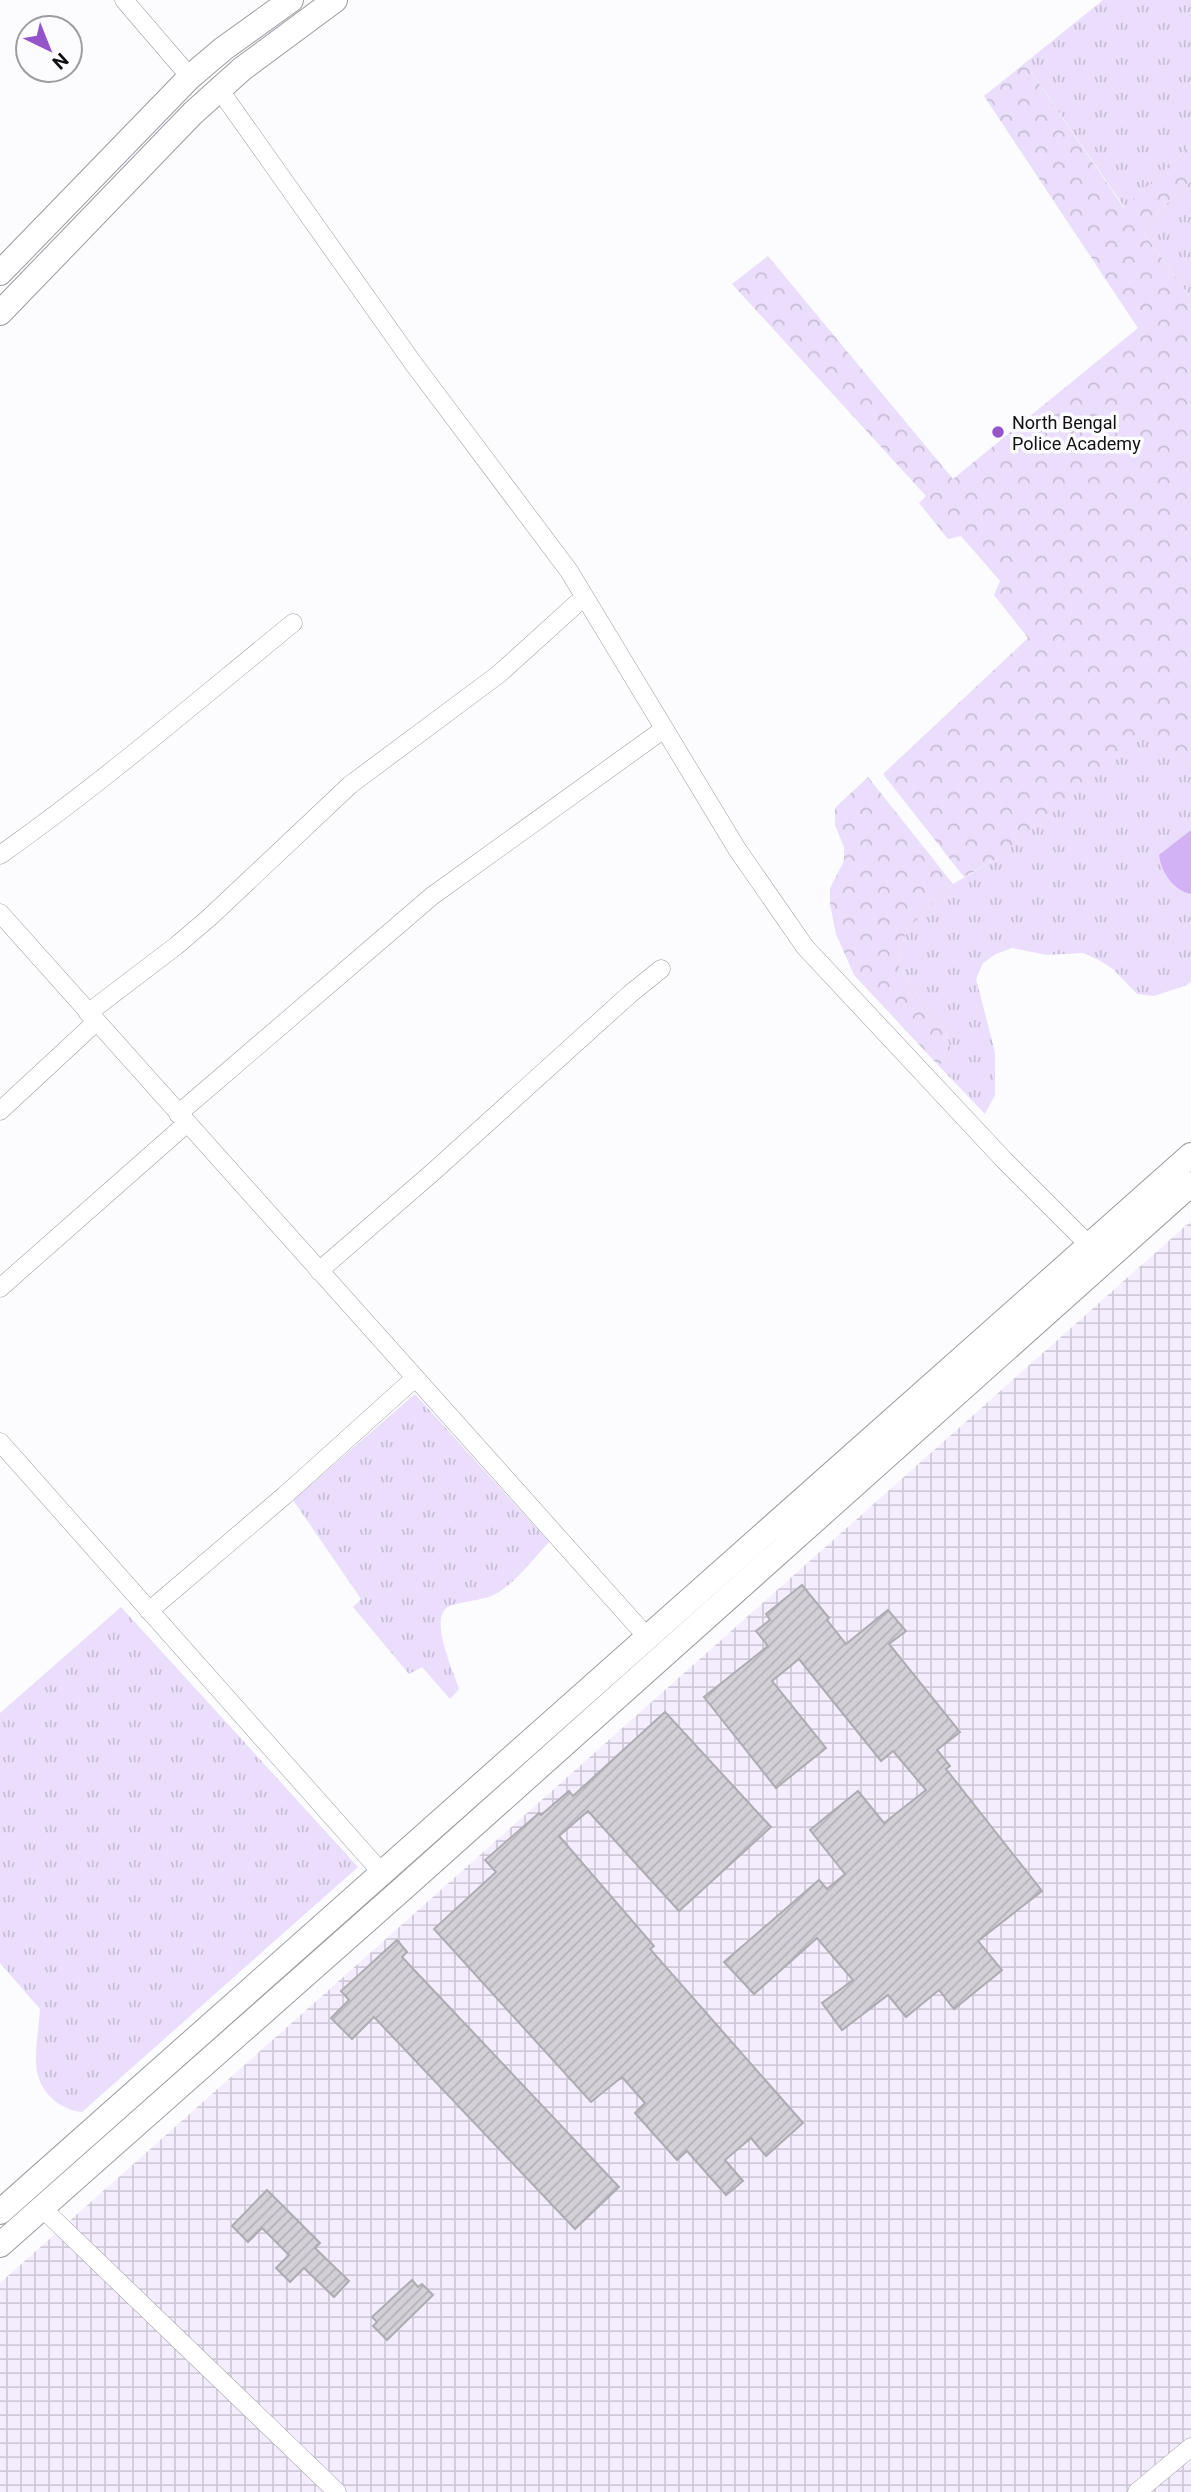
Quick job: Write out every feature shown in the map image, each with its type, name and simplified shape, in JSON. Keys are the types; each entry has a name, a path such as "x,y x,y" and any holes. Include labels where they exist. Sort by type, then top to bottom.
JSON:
{"street":[{"path":"0,273 195,73 291,0"},
{"path":"0,313 219,89 335,0"},
{"path":"127,1 195,73 219,89 413,363 569,571 737,849 805,947 1005,1161 1090,1246"},
{"path":"0,1111 92,1018 201,924 350,785 499,674 584,597"},
{"path":"0,855 58,814 142,748 293,623"},
{"path":"0,1288 182,1119 432,896 664,729"},
{"path":"0,913 648,1637"},
{"path":"318,1271 661,969"},
{"path":"0,2211 1191,1155"},
{"path":"0,2245 1191,1184"},
{"path":"149,1611 284,1496 415,1378"},
{"path":"0,1442 399,1892"},
{"path":"25,2189 337,2492"},
{"path":"1137,2492 1191,2447"}],"shaded area":[{"path":"1191,830 1191,894 1179,889 1169,880 1159,855"},
{"path":"1191,1221 1191,2492 0,2492 0,2283"}],"green space":[{"path":"1103,0 1191,0 1191,145 1125,208 1025,63"},
{"path":"1025,63 1124,208 1191,145 1191,181 1156,214 1144,234 1191,298 1191,764 1148,732 998,858 964,877 883,774 1028,638 994,595 1000,581 961,536 948,539 919,503 926,496 732,284 768,256 953,479 1138,328 984,96"},
{"path":"1191,181 1191,298 1144,234 1156,214"},
{"path":"1148,731 1191,764 1191,981 1187,985 1154,996 1137,994 1113,969 1083,953 1047,955 1012,948 996,954 983,963 976,979 995,1052 995,1095 985,1114 939,1066 951,1051 945,1028 926,1008 899,967 900,948 908,928 953,884 998,858"},
{"path":"868,777 953,884 908,928 900,948 899,967 926,1008 945,1028 951,1051 939,1066 854,975 836,934 830,888 844,861 844,847 835,825 835,808"},
{"path":"415,1394 549,1542 519,1575 499,1592 482,1599 452,1605 444,1610 441,1630 447,1657 459,1689 450,1699 422,1667 409,1674 353,1607 361,1599 293,1500"},
{"path":"121,1607 358,1867 82,2112 55,2101 41,2083 36,2061 40,2009 0,1963 0,1713"}],"building":[{"path":"802,1585 846,1644 888,1610 906,1631 889,1644 960,1732 937,1750 950,1766 946,1769 1042,1891 978,1941 1002,1970 954,2009 939,1990 906,2017 888,1995 842,2030 822,2003 853,1980 817,1938 754,1994 724,1962 819,1880 827,1889 845,1874 810,1830 858,1791 884,1823 926,1790 893,1751 881,1761 799,1659 772,1681 826,1748 776,1788 704,1697 768,1646 756,1631 770,1620 766,1614"},
{"path":"665,1712 771,1827 679,1911 588,1811 559,1836 654,1946 650,1949 803,2123 766,2156 751,2138 725,2160 743,2181 726,2195 687,2151 677,2160 635,2113 645,2103 622,2077 591,2102 434,1929 496,1872 485,1860 569,1791 573,1796"},
{"path":"397,1940 407,1952 402,1957 619,2187 575,2229 374,2017 352,2039 331,2018 349,2000 341,1991"},
{"path":"267,2190 320,2243 315,2248 349,2281 334,2297 304,2268 290,2282 276,2268 289,2255 262,2228 248,2242 232,2226"},
{"path":"412,2280 418,2287 422,2284 433,2295 387,2340 373,2326 377,2322 372,2317"}],"place":[{"name":"North Bengal Police Academy","path":"998,432"}]}
